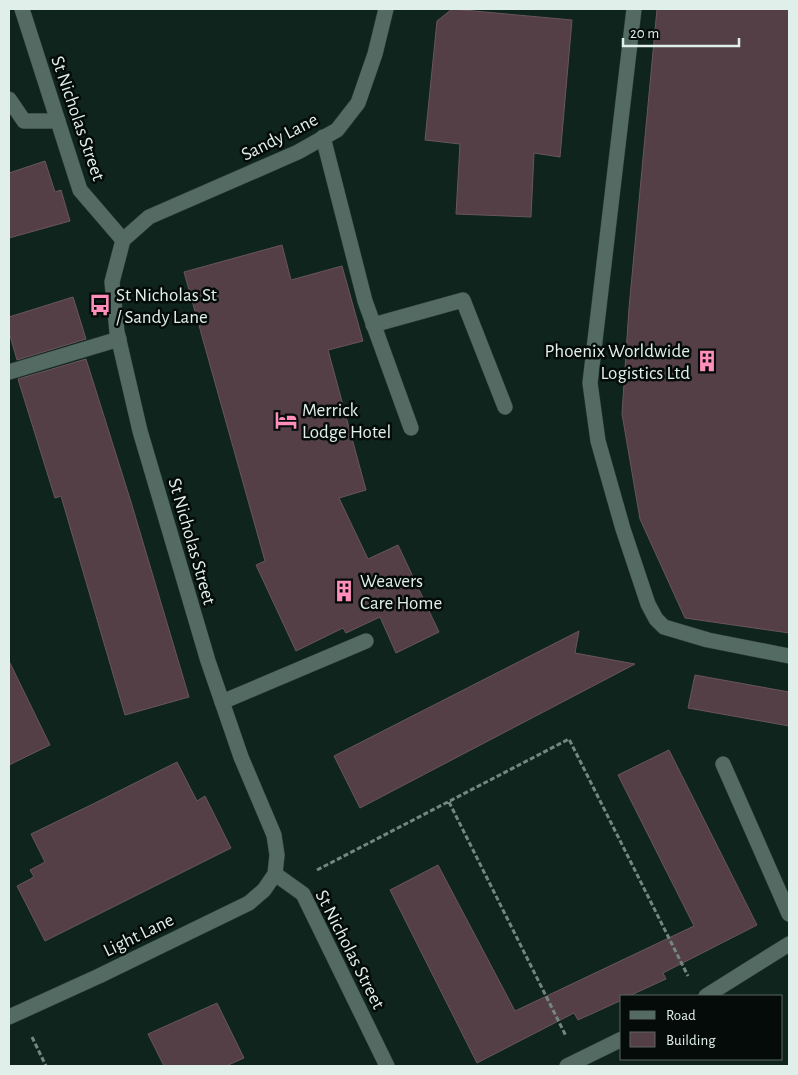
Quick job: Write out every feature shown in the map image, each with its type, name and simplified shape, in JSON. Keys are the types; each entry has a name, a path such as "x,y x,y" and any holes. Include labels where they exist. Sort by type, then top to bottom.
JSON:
{"street":[{"name":"St Nicholas Street","path":"22,9 80,190 123,240 112,282 119,340 140,430 208,661 241,757 274,835 277,856 275,874 303,894 387,1066"},
{"name":"Sandy Lane","path":"123,240 149,217 298,152 337,130 358,103 375,54 386,9"},
{"path":"634,9 590,383 598,441 623,529 648,604 656,619 664,628 708,640 789,656"},
{"path":"9,99 24,121 58,120"},
{"path":"323,137 365,301 411,428"},
{"path":"374,325 463,300 505,407"},
{"path":"9,372 119,340"},
{"path":"222,702 366,641"},
{"path":"722,764 789,914"},
{"name":"Light Lane","path":"9,1017 99,976 249,903 264,890 275,874"},
{"path":"708,995 789,944"},
{"path":"573,1064 620,1040"}],"path":[{"path":"290,884 569,739 689,978"},
{"path":"449,802 573,1064"}],"building":[{"path":"452,9 572,20 560,157 534,153 531,217 456,214 460,144 425,140 437,21"},
{"name":"Phoenix Worldwide Logistics Ltd","path":"657,9 789,9 789,633 685,618 640,519 622,414 629,308"},
{"path":"45,161 55,192 61,190 70,221 9,238 9,173"},
{"name":"Merrick Lodge Hotel","path":"282,245 291,280 342,266 363,341 328,350 366,490 339,498 368,559 398,545 439,632 396,653 380,617 346,633 343,628 296,651 256,565 265,561 184,272"},
{"path":"73,297 86,339 17,360 9,332 9,317"},
{"path":"86,359 189,697 125,715 61,496 55,498 18,379"},
{"path":"579,631 575,653 635,664 360,808 334,756"},
{"path":"9,661 50,745 9,765"},
{"path":"695,675 789,692 789,726 688,708"},
{"path":"669,750 757,925 663,973 666,979 631,995 620,995 620,1001 578,1020 574,1013 477,1063 390,890 438,865 515,1011 694,926 618,775"},
{"path":"177,762 197,801 205,796 231,848 45,941 17,886 34,877 30,870 45,862 31,834"},
{"path":"217,1003 244,1058 226,1066 164,1066 148,1034"}],"place":[{"name":"St Nicholas St / Sandy Lane","path":"100,305"},
{"name":"Phoenix Worldwide Logistics Ltd","path":"707,361"},
{"name":"Merrick Lodge Hotel","path":"286,420"},
{"name":"Weavers Care Home","path":"344,591"}]}
